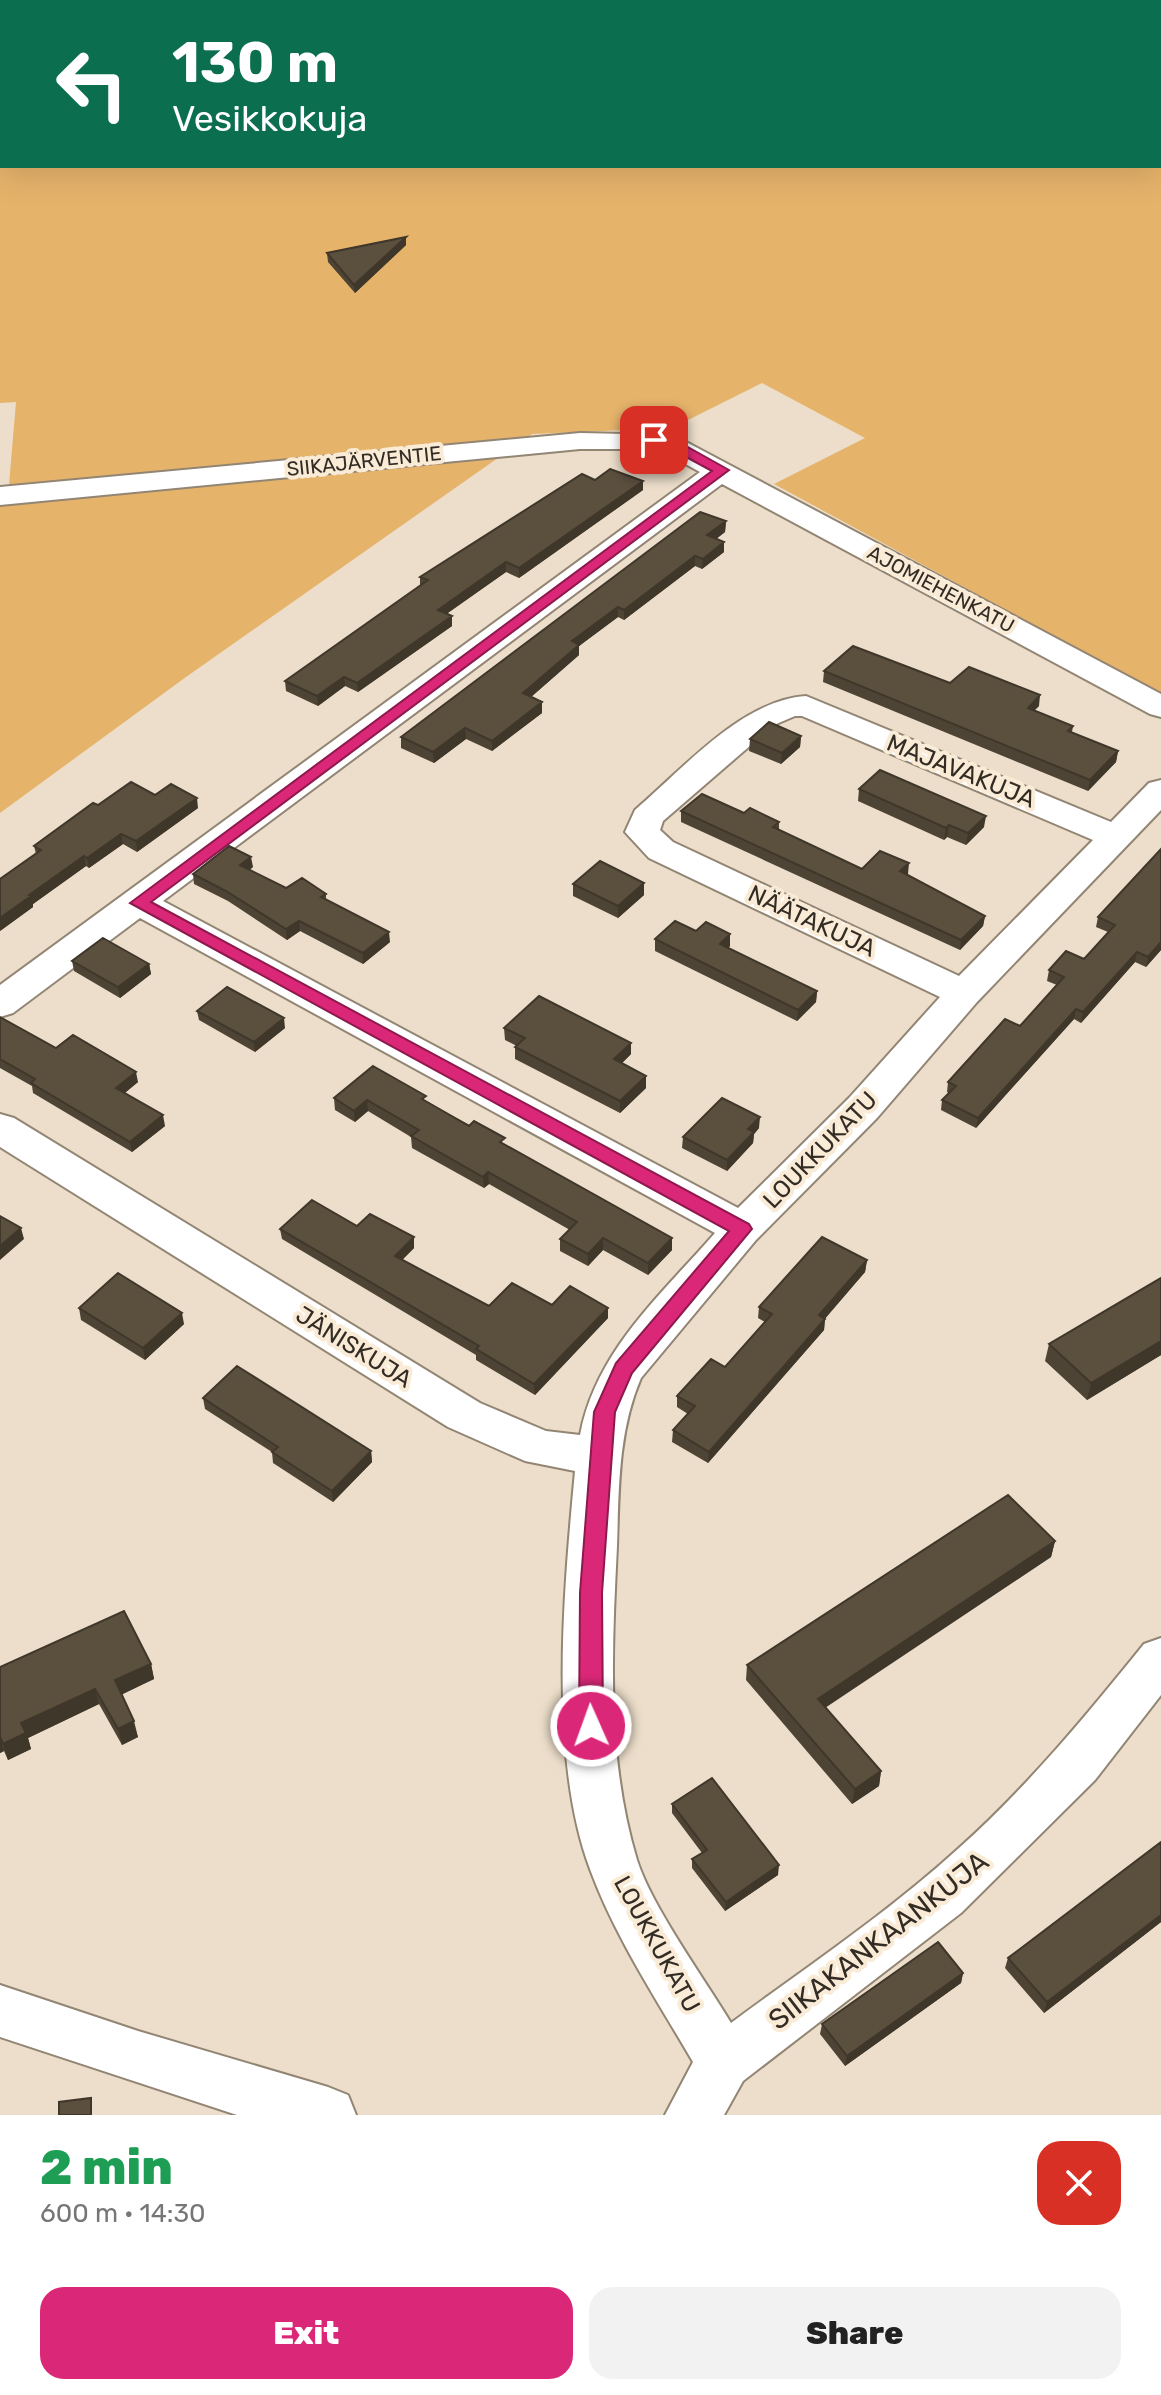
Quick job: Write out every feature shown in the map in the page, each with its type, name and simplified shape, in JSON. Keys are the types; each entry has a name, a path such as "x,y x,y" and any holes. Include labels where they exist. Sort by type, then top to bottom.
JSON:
{"street":[{"name":"SIIKAJÄRVENTIE","path":"0,496 580,441 663,441 722,470"},
{"name":"AJOMIEHENKATU","path":"722,470 1161,707"},
{"path":"0,1004 722,470"},
{"name":"MAJAVAKUJA","path":"661,850 642,832 653,809 763,718 789,707 806,706 1117,837"},
{"name":"LOUKKUKATU","path":"724,2062 625,1893 602,1818 595,1778 589,1699 599,1456 605,1412 623,1369 742,1229 863,1108 964,993 1161,790"},
{"name":"NÄÄTAKUJA","path":"661,850 964,993"},
{"path":"139,903 742,1229"},
{"name":"JÄNISKUJA","path":"0,1128 464,1415 541,1448 599,1456"},
{"name":"SIIKAKANKAANKUJA","path":"693,2115 724,2062 943,1896 980,1863 1077,1764 1161,1659"},
{"path":"0,2011 138,2058 328,2115"}],"shaded area":[{"path":"0,168 1161,168 1161,694 774,484 865,438 762,383 672,428 532,434 186,677 0,813 0,487 9,485 16,402 0,403"}],"building":[{"path":"406,237 354,285 327,253"},
{"path":"610,469 643,481 519,568 506,562 438,610 452,616 357,683 344,677 317,696 285,681 428,580 420,577 582,474 595,480"},
{"path":"700,512 726,521 707,535 724,542 703,559 695,556 624,610 618,607 572,641 579,645 523,693 542,702 492,741 465,728 433,752 401,737"},
{"path":"853,646 950,683 969,667 1040,695 1028,708 1073,726 1068,731 1118,751 1090,780 824,671"},
{"path":"769,722 801,736 782,753 750,739"},
{"path":"880,770 986,816 968,833 949,825 946,828 859,789"},
{"path":"131,782 155,795 171,784 197,798 136,841 121,834 87,858 84,856 0,918 0,879 41,850 34,846 93,803 98,805"},
{"path":"702,794 744,813 750,808 779,822 773,827 862,869 880,851 909,863 900,871 985,916 961,940 681,811"},
{"path":"229,846 251,857 240,865 286,888 302,878 326,894 321,897 389,932 363,953 299,921 286,929 193,874"},
{"path":"1161,849 1161,942 1148,957 1137,952 1083,1012 1076,1009 978,1118 942,1100 956,1086 948,1082 1005,1019 1020,1026 1064,977 1049,970 1066,951 1084,959 1115,925 1098,917"},
{"path":"600,861 644,883 618,906 573,884"},
{"path":"675,921 696,931 706,922 730,934 720,944 817,991 798,1010 655,939"},
{"path":"103,938 149,964 118,987 72,961"},
{"path":"227,987 284,1018 254,1042 197,1011"},
{"path":"539,996 631,1043 614,1059 646,1076 620,1101 515,1047 525,1038 504,1028"},
{"path":"0,1017 56,1048 73,1035 136,1072 116,1088 163,1115 130,1142 31,1083 35,1079 0,1059"},
{"path":"373,1066 426,1096 422,1099 469,1126 474,1121 505,1138 500,1142 672,1238 648,1263 603,1238 588,1254 560,1239 577,1222 488,1172 483,1177 411,1136 419,1130 367,1100 354,1111 334,1098"},
{"path":"722,1098 760,1117 748,1129 754,1132 727,1160 683,1137"},
{"path":"312,1200 357,1226 370,1214 414,1237 395,1256 489,1306 512,1283 552,1305 570,1286 608,1308 534,1384 476,1349 479,1346 280,1229"},
{"path":"0,1216 21,1228 0,1246"},
{"path":"822,1237 867,1260 819,1315 825,1319 709,1452 673,1430 695,1406 677,1396 711,1359 725,1367 772,1314 759,1307"},
{"path":"118,1273 182,1313 143,1348 79,1308"},
{"path":"1161,1278 1161,1341 1091,1383 1049,1344"},
{"path":"237,1366 371,1451 332,1491 272,1452 278,1447 203,1398"},
{"path":"1008,1495 1055,1541 818,1699 881,1771 855,1789 747,1665"},
{"path":"124,1611 151,1664 115,1680 134,1721 118,1729 95,1689 21,1723 26,1733 3,1744 0,1737 0,1667"},
{"path":"712,1778 779,1865 726,1902 692,1859 707,1850 672,1804"},
{"path":"1161,1842 1161,1915 1047,2002 1008,1958"},
{"path":"938,1942 963,1973 847,2056 822,2024"},
{"path":"91,2098 91,2115 59,2115 59,2102"}],"route":[{"path":"591,1726 591,1593 599,1456 605,1412 623,1369 742,1229 139,903 722,470 670,443 654,440"}]}
